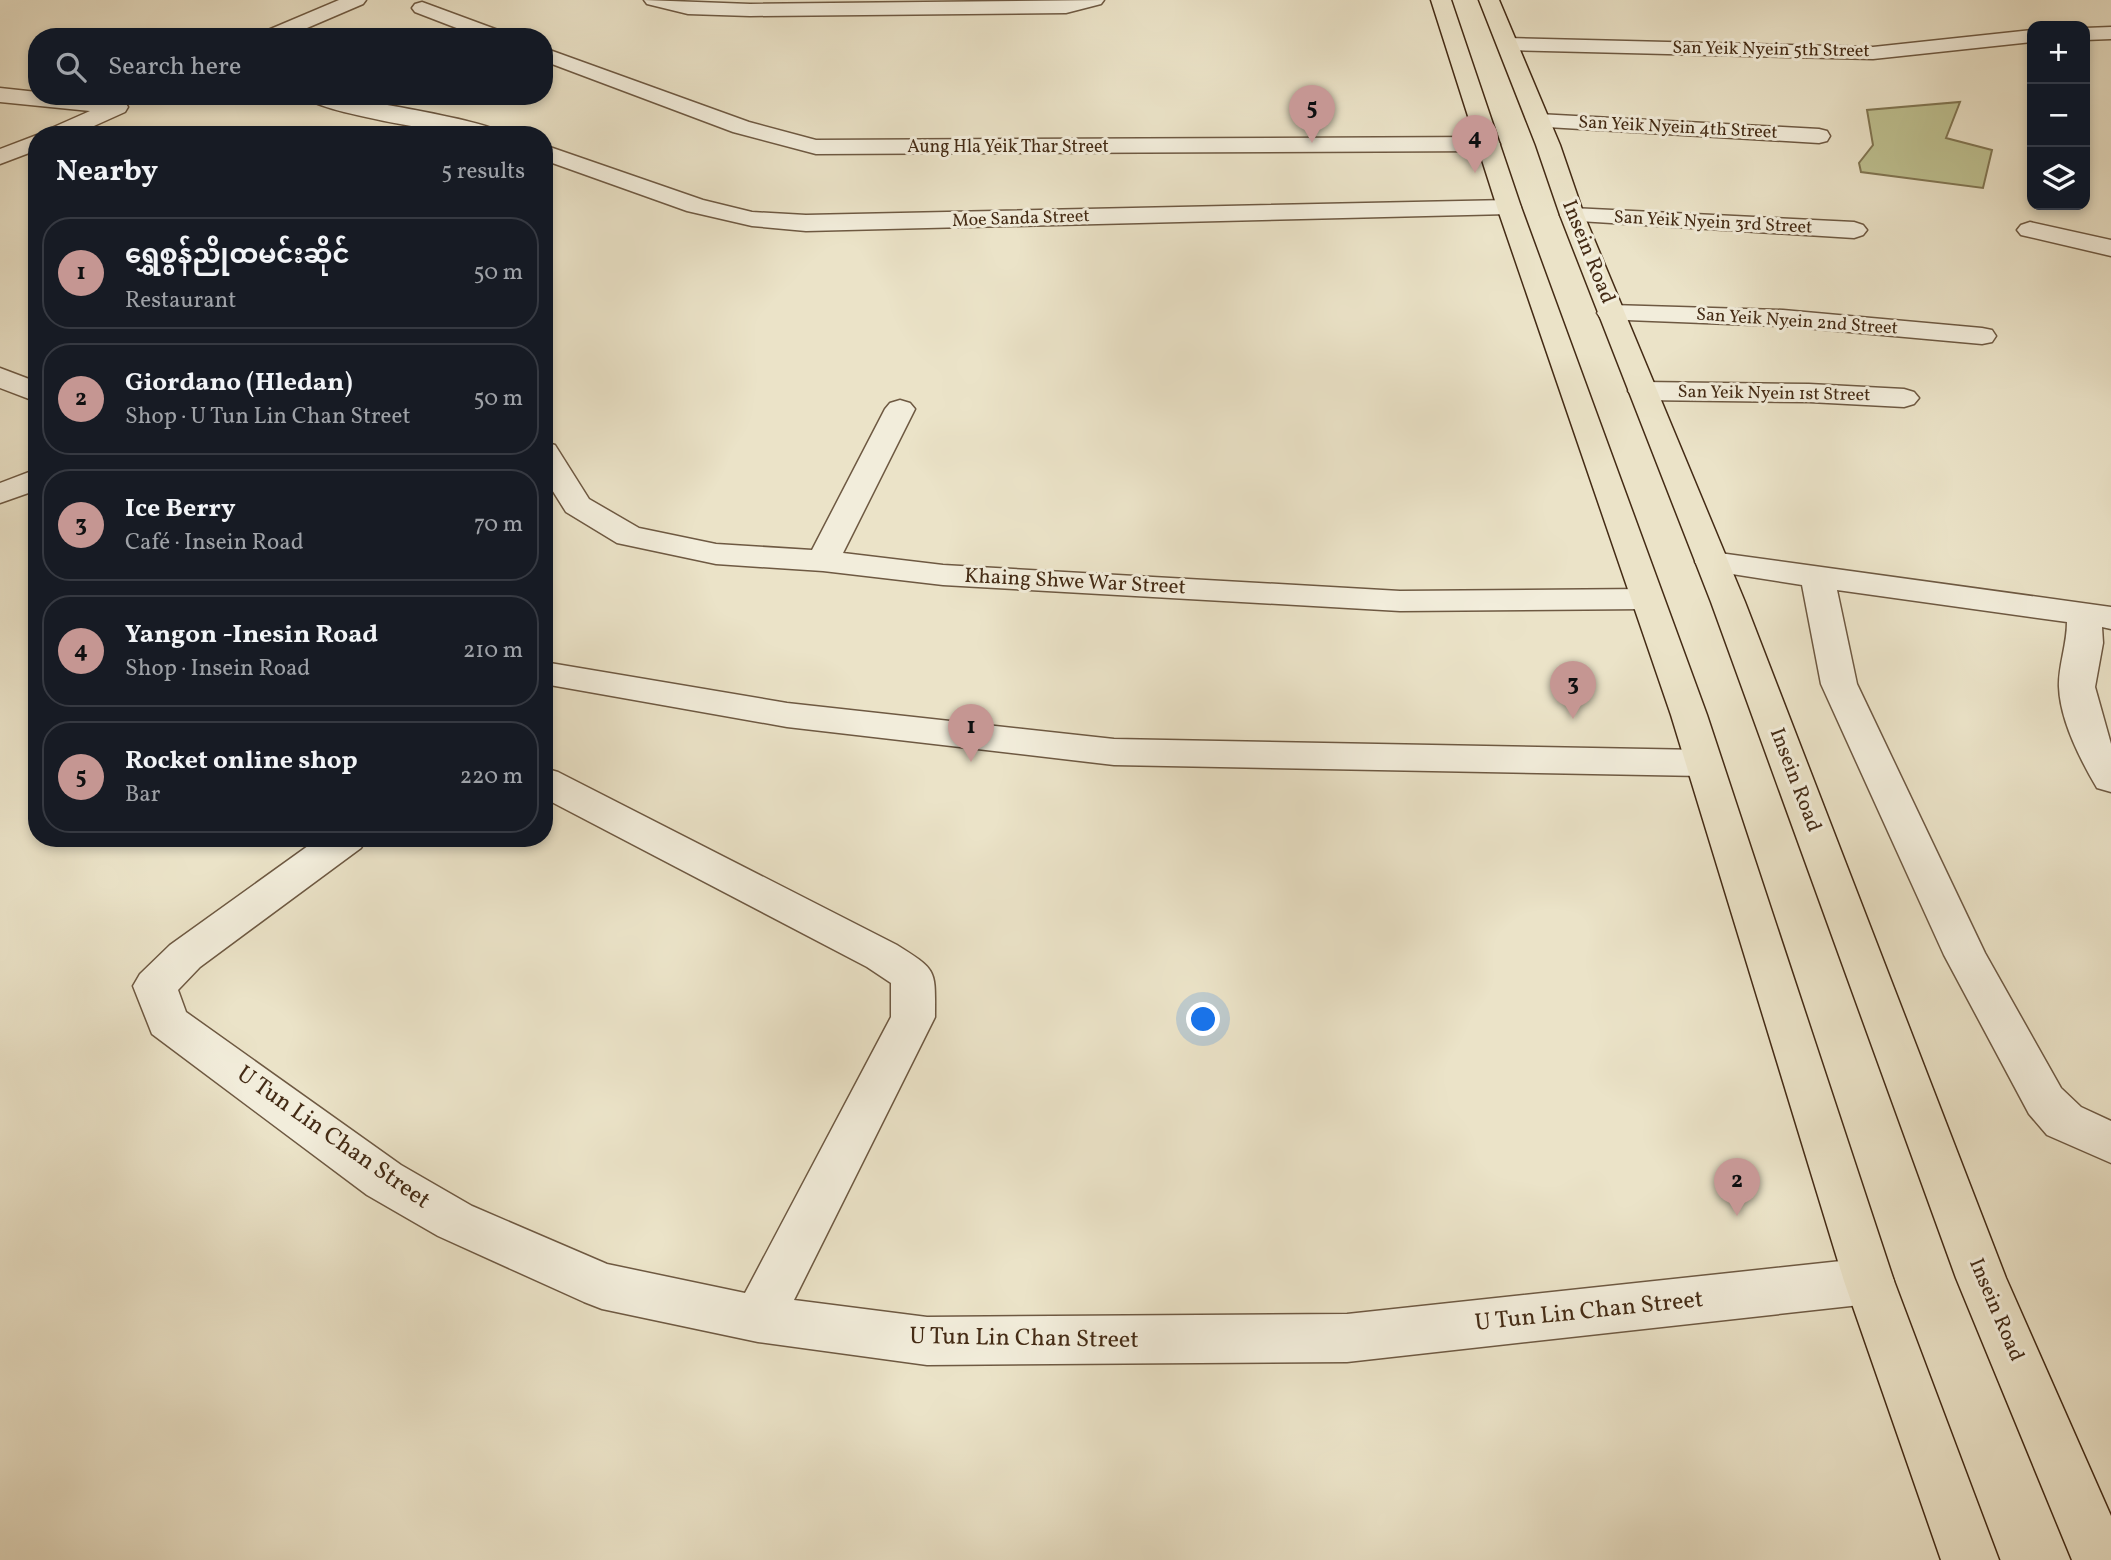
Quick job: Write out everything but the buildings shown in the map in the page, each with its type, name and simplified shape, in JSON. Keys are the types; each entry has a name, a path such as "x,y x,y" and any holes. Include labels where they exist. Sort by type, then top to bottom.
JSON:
{"main road":[{"path":"1441,0 1509,207 1689,715 1702,763 1869,1281 1970,1560"},
{"name":"Insein Road","path":"1489,0 1538,121 1572,215 1712,562 1981,1278 2101,1560"}],"street":[{"path":"289,28 356,0"},
{"path":"654,0 688,8 750,10 1066,7 1094,0"},
{"path":"422,8 475,28"},
{"path":"2090,34 2111,33"},
{"name":"San Yeik Nyein 5th Street","path":"1508,44 1873,53 2027,37"},
{"name":"Aung Hla Yeik Thar Street","path":"553,57 741,127 816,147 1488,144"},
{"path":"0,95 28,98"},
{"path":"98,105 117,107"},
{"path":"75,126 121,105"},
{"path":"339,105 460,126"},
{"name":"San Yeik Nyein 4th Street","path":"1538,121 1819,136"},
{"path":"0,157 28,146"},
{"name":"Moe Sanda Street","path":"553,155 696,206 752,219 806,223 1509,207"},
{"name":"San Yeik Nyein 3rd Street","path":"1572,215 1854,230"},
{"path":"2030,230 2111,248"},
{"name":"San Yeik Nyein 2nd Street","path":"1611,313 1783,318 1982,336"},
{"path":"0,377 28,389"},
{"name":"San Yeik Nyein 1st Street","path":"1643,391 1809,393 1904,398"},
{"path":"823,561 901,409"},
{"name":"Khaing Shwe War Street","path":"553,466 577,505 629,536 716,554 823,561 943,575 1400,601 1646,599"},
{"path":"0,494 28,482"},
{"path":"1712,562 2097,616 2085,643 2077,687 2090,740 2111,779"},
{"path":"1817,577 1839,684 1965,955 2045,1101 2064,1121 2111,1143"},
{"path":"553,675 787,715 1114,752 1702,763"},
{"path":"553,785 858,943 913,976 913,1017 758,1319"},
{"name":"U Tun Lin Chan Street","path":"334,847 185,956 155,986 169,1022 384,1180 455,1221 602,1286 758,1319 927,1341 1347,1338 1869,1281"}],"green space":[{"path":"1960,102 1946,138 1992,150 1983,188 1861,172 1859,163 1873,145 1867,110"}],"place":[{"name":"Rocket online shop","path":"1312,143"},
{"name":"Yangon -Inesin Road","path":"1475,173"},
{"name":"Ice Berry","path":"1573,719"},
{"name":"ရွှေစွန်ညိုထမင်းဆိုင်","path":"971,762"},
{"name":"Giordano (Hledan)","path":"1737,1216"}]}
